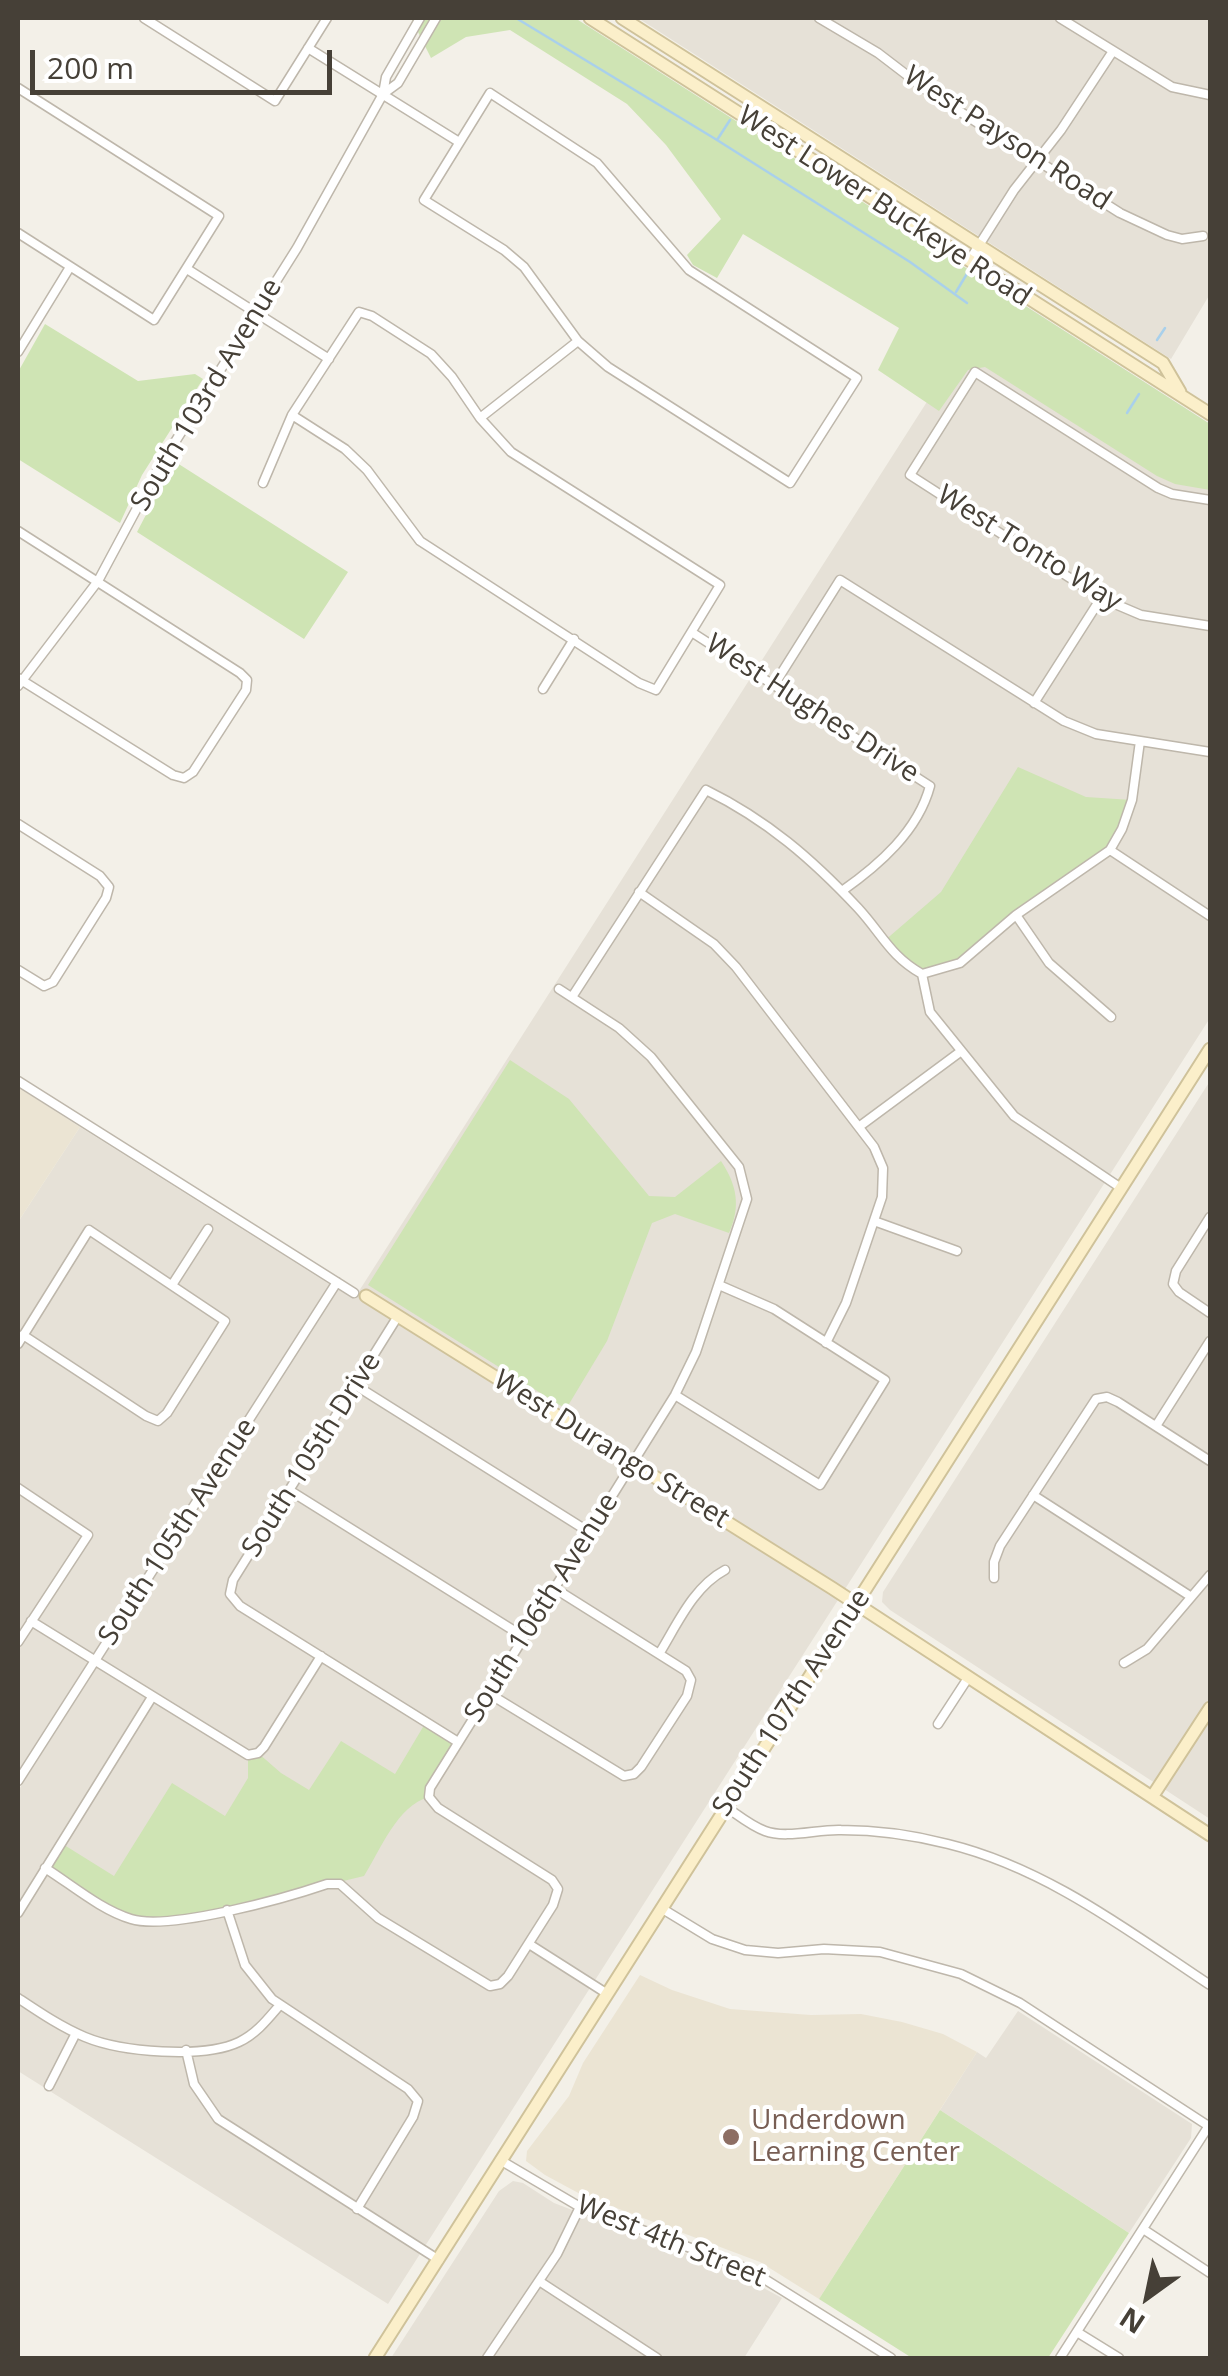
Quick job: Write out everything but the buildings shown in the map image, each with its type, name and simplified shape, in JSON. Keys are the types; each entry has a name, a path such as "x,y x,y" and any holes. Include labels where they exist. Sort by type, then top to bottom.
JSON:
{"main road":[{"name":"West Lower Buckeye Road","path":"590,18 1210,414"},
{"name":"West Lower Buckeye Road","path":"622,18 1163,363 1180,392"},
{"name":"South 107th Avenue","path":"375,2358 1210,1049"},
{"name":"West Durango Street","path":"360,1294 968,1678"},
{"path":"968,1678 1210,1836"},
{"path":"1152,1798 1210,1708"}],"street":[{"path":"144,18 275,101 327,18"},
{"name":"South 103rd Avenue","path":"19,681 98,582 158,469 321,207 383,94 386,76 420,18"},
{"name":"South 103rd Avenue","path":"383,94 398,82 436,18"},
{"name":"West Payson Road","path":"820,18 878,52 929,92 1120,213 1182,239 1203,236"},
{"path":"1060,18 1172,87 1210,95"},
{"path":"308,48 459,142"},
{"path":"968,262 1113,50"},
{"path":"18,88 219,216 154,320 18,233"},
{"path":"490,92 596,162 689,270 857,378 790,483 608,368 578,342 524,267 424,200 490,92"},
{"path":"18,352 70,267"},
{"path":"187,269 328,359"},
{"path":"262,483 292,414 359,312 384,323 431,354 510,452 720,585 656,690 639,683 420,540 367,470 345,449 292,414"},
{"path":"480,418 578,342"},
{"name":"West Tonto Way","path":"1210,500 1158,488 974,372 910,475 1101,598 1141,615 1210,626"},
{"path":"18,531 240,672 246,680 246,690 193,772 184,778 19,681"},
{"path":"774,685 840,580 1082,730 1210,752"},
{"path":"1034,703 1101,598"},
{"name":"West Hughes Drive","path":"694,633 930,786 926,802 898,842 842,891"},
{"path":"543,689 574,639"},
{"path":"560,989 572,997 706,790 770,826 799,848 842,891 901,962 922,974 960,963 1016,915 1110,850 1132,800 1140,741"},
{"path":"18,824 100,876 109,887 106,898 53,982 44,986 18,970"},
{"path":"1110,850 1210,916"},
{"path":"639,892 725,955 860,1126 883,1168 882,1197 874,1222 846,1304 826,1343"},
{"path":"1016,915 1049,963 1110,1018"},
{"path":"922,974 930,1012 1014,1116 1121,1188"},
{"name":"South 106th Avenue","path":"529,1944 554,1905 558,1889 547,1876 438,1808 429,1796 432,1783 675,1395 696,1352 747,1199 740,1167 651,1058 620,1028 572,997"},
{"path":"860,1126 960,1052"},
{"name":"West Durango Street","path":"18,1081 360,1294"},
{"path":"1210,1217 1176,1271 1174,1284 1183,1296 1210,1313"},
{"path":"874,1222 958,1252"},
{"path":"172,1285 208,1229"},
{"path":"18,1344 89,1230 225,1321 167,1413 158,1421 24,1335"},
{"name":"South 105th Avenue","path":"18,1780 337,1282"},
{"path":"675,1395 820,1484 886,1380 761,1302 719,1285"},
{"name":"South 105th Drive","path":"322,1656 240,1606 230,1594 233,1580 398,1316"},
{"path":"1156,1426 1210,1341"},
{"path":"355,1385 590,1532"},
{"path":"994,1578 996,1553 1088,1408 1101,1397 1118,1402 1210,1461"},
{"path":"18,1488 88,1535 18,1642"},
{"path":"290,1490 524,1637"},
{"path":"1033,1494 1190,1596"},
{"path":"659,1654 696,1596 709,1580 725,1570"},
{"path":"1124,1663 1147,1649 1210,1575"},
{"path":"488,1694 614,1772 629,1776 638,1771 687,1696 691,1680 686,1671 554,1588"},
{"path":"31,1622 239,1752 253,1755 264,1747 322,1656 458,1742"},
{"path":"938,1724 968,1678"},
{"path":"18,1913 152,1698"},
{"path":"725,1806 773,1833 887,1832 995,1858 1070,1894 1210,1985"},
{"path":"45,1868 134,1920 173,1922 340,1884 378,1918 478,1981 494,1986 508,1976 529,1944 606,1993"},
{"path":"661,1908 702,1934 746,1950 880,1952 962,1974 1020,2004 1210,2126 1060,2358"},
{"path":"227,1910 245,1964 256,1983 278,2006 408,2089 418,2101 413,2117 357,2209"},
{"path":"18,1998 76,2033 122,2048 186,2050 223,2048 241,2042 257,2031 278,2006"},
{"path":"49,2086 76,2033"},
{"path":"186,2050 194,2084 218,2119 438,2260"},
{"name":"West 4th Street","path":"500,2160 580,2207 750,2270 890,2358"},
{"path":"487,2358 564,2242 580,2207"},
{"path":"1143,2229 1210,2273"},
{"path":"539,2281 657,2358"},
{"path":"1077,2332 1119,2358"}],"shaded area":[{"path":"638,18 1210,18 1210,294 1171,359"},
{"path":"999,289 1210,424 1210,1018 388,2304 18,2071 18,1791 290,1363 18,1772 18,1222 80,1127 337,1289 343,1281 359,1291"},
{"path":"1210,1081 1210,1819 882,1602 883,1592"},
{"path":"18,1087 80,1127 18,1222"},
{"name":"Underdown Learning Center","path":"640,1975 730,2009 861,2014 943,2034 977,2052 819,2299 760,2262 582,2195 526,2161 527,2151 569,2096 583,2063"},
{"path":"1018,2011 1192,2124 1191,2138 1129,2233 940,2110 977,2052 986,2058"},
{"path":"513,2181 554,2203 734,2272 782,2298 744,2358 391,2358 499,2191"}],"green space":[{"path":"411,18 575,18 1210,424 1210,490 1175,484 1157,476 985,367 968,370 939,411 878,370 899,328 743,234 717,278 693,265 687,255 721,219 666,145 627,104 510,30 466,37 431,58"},
{"path":"45,324 138,381 195,374 203,379 142,475 120,523 18,459 18,372"},
{"path":"174,461 348,572 304,639 137,532"},
{"path":"1018,767 1086,797 1132,800 1110,850 1016,915 960,963 922,974 883,942 941,892"},
{"path":"510,1060 569,1099 649,1196 675,1197 721,1161 736,1196 729,1233 675,1214 652,1223 607,1341 566,1409 368,1285"},
{"path":"426,1722 458,1742 429,1797 399,1819 364,1876 182,1920 122,1916 45,1868 61,1843 114,1876 172,1783 225,1816 248,1778 248,1755 258,1753 309,1790 341,1741 395,1774"},
{"path":"940,2110 1129,2233 1048,2358 912,2358 819,2299"}],"waterway":[{"path":"516,18 717,140 910,262 967,303"},
{"path":"717,140 730,120"},
{"path":"956,292 968,272"},
{"path":"1157,340 1165,328"},
{"path":"1127,413 1139,394"}],"place":[{"name":"Underdown Learning Center","path":"731,2137"}]}
